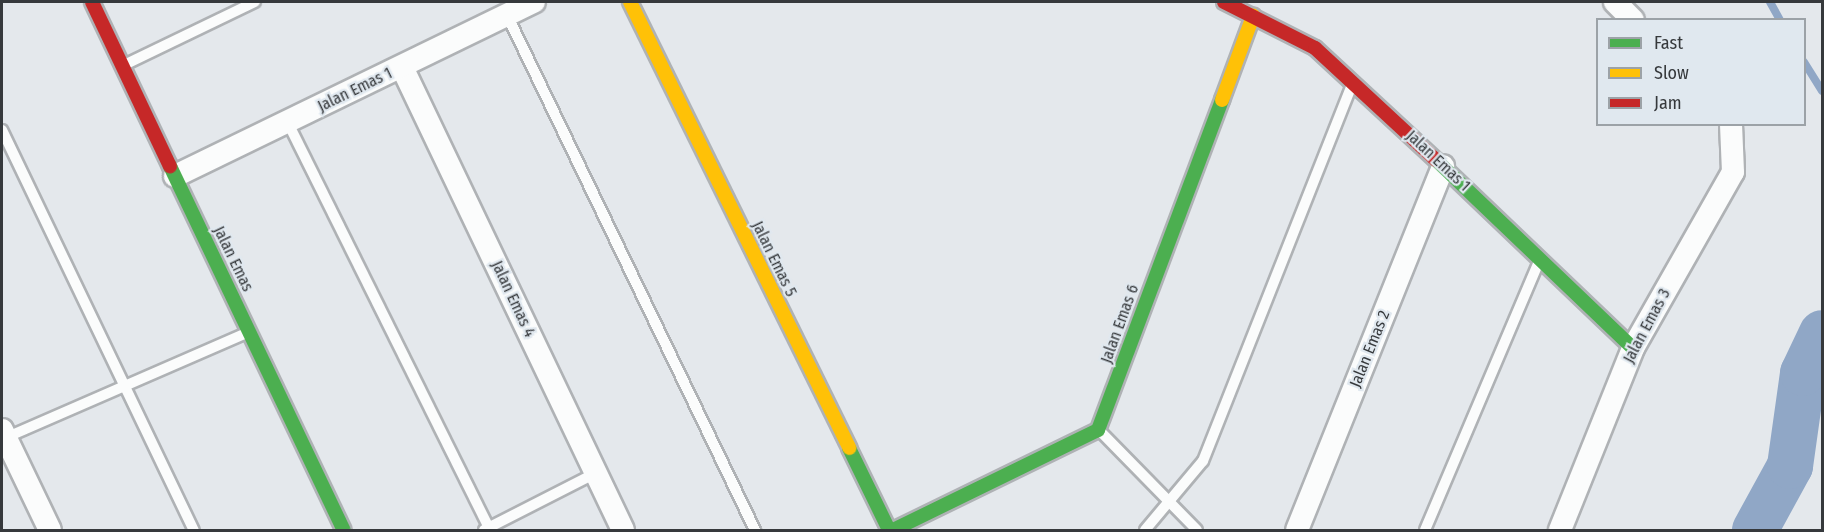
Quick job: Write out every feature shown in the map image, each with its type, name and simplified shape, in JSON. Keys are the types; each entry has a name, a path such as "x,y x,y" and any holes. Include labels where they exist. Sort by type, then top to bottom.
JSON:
{"street":[{"name":"Jalan Emas","path":"93,2 344,531"},
{"name":"Jalan Emas 1","path":"175,176 534,2"},
{"name":"Jalan Emas 5","path":"630,2 891,531"},
{"name":"Jalan Emas 1","path":"1224,2 1315,48 1541,258 1633,348"},
{"path":"1615,2 1632,18"},
{"name":"Jalan Emas 6","path":"1098,430 1253,16"},
{"name":"Jalan Emas 4","path":"402,67 623,531"},
{"name":"Jalan Emas 3","path":"1560,531 1633,348 1733,172 1732,126"},
{"name":"Jalan Emas 2","path":"1297,531 1443,166"},
{"path":"891,531 1098,430"},
{"path":"3,434 50,531"}],"lane":[{"path":"123,66 255,2"},
{"path":"507,15 755,531"},
{"path":"1145,531 1170,506 1203,461 1353,81"},
{"path":"288,123 487,530 596,473"},
{"path":"2,130 194,531"},
{"path":"1425,531 1541,258"},
{"path":"3,434 124,386 249,331"},
{"path":"1098,430 1197,531"}],"waterway":[{"path":"1770,2 1779,18"},
{"path":"1806,65 1822,91"},
{"path":"1755,530 1790,466 1803,373 1822,333"}],"traffic: fast":[{"path":"893,530 1098,430 1222,100"},
{"path":"1436,160 1633,348"},
{"path":"170,166 344,530"},
{"path":"849,448 889,530"}],"traffic: slow":[{"path":"630,2 849,448"},
{"path":"1222,100 1253,16"}],"traffic: jam":[{"path":"92,2 170,166"},
{"path":"1224,2 1315,48 1436,160"}]}
